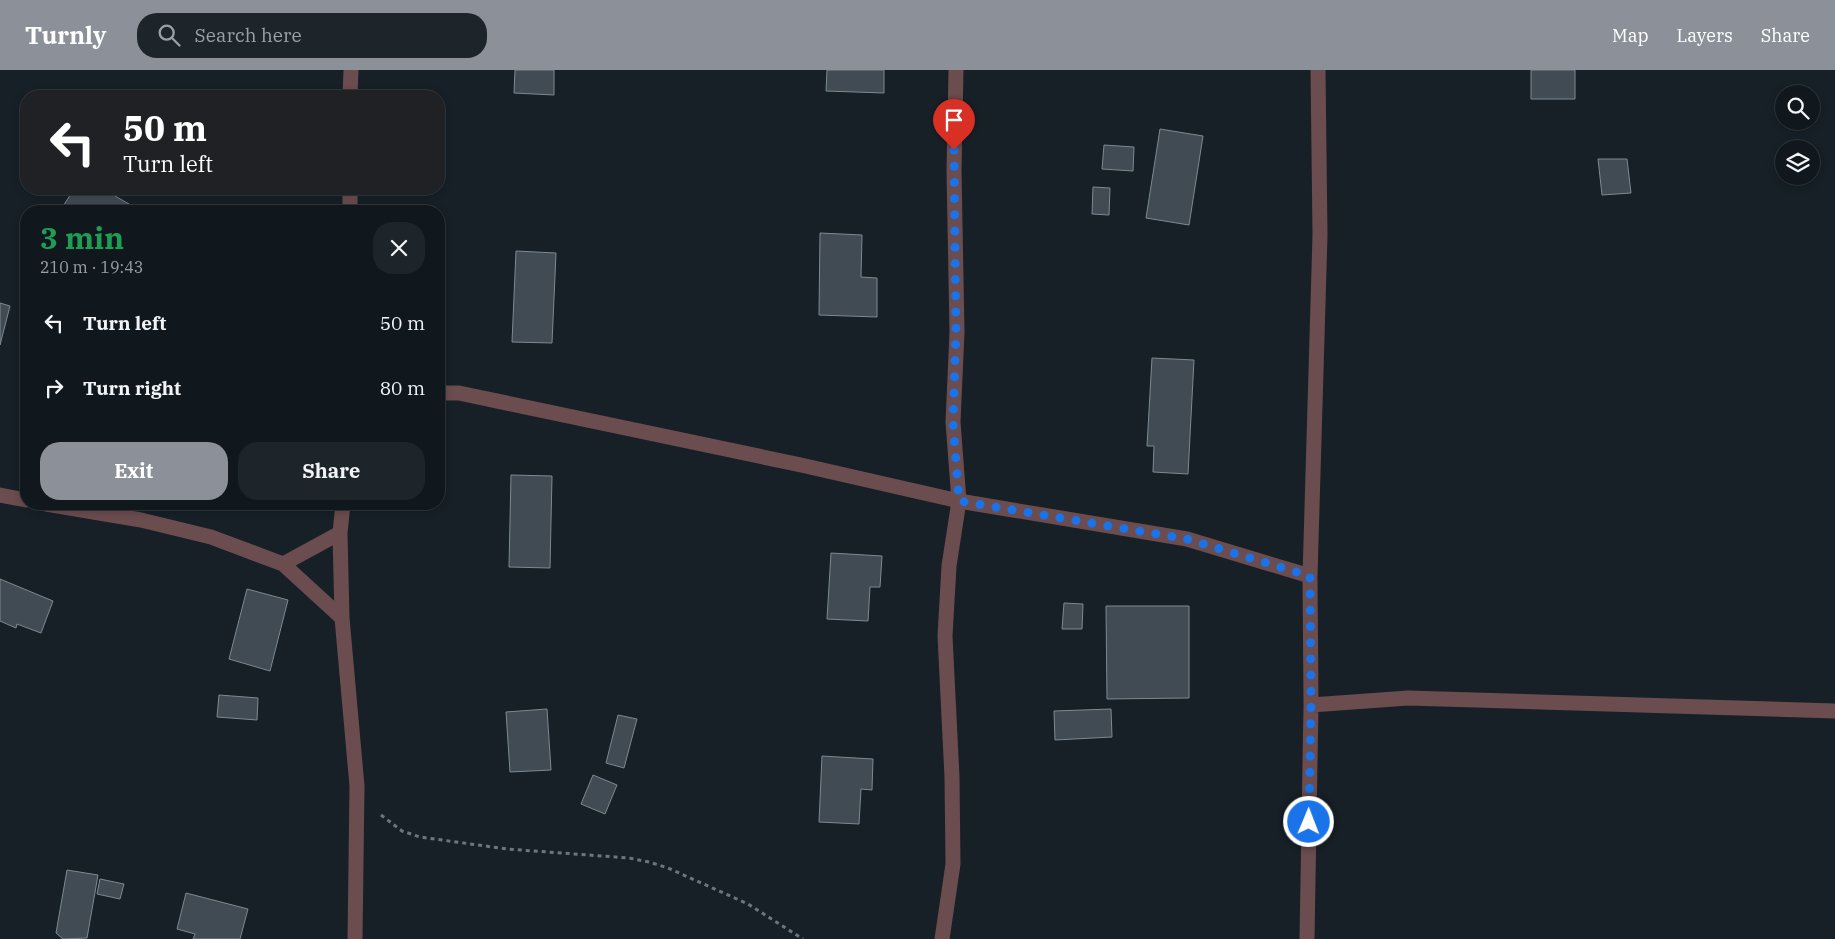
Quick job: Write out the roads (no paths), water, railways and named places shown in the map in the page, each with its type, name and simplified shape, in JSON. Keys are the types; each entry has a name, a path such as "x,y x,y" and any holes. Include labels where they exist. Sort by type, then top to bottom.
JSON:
{"street":[{"path":"350,70 350,90"},
{"path":"942,939 953,864 952,777 945,636 949,566 959,501 953,422 956,332 954,170 956,70"},
{"path":"1307,939 1311,705 1310,576 1320,235 1318,70"},
{"path":"445,393 460,393 801,465 959,501 1187,539 1310,576"},
{"path":"0,495 20,499"},
{"path":"82,510 141,520 211,537 283,564 342,618"},
{"path":"342,510 340,533 342,618 357,786 355,939"},
{"path":"283,564 340,533"},
{"path":"1311,705 1408,698 1835,711"}]}
